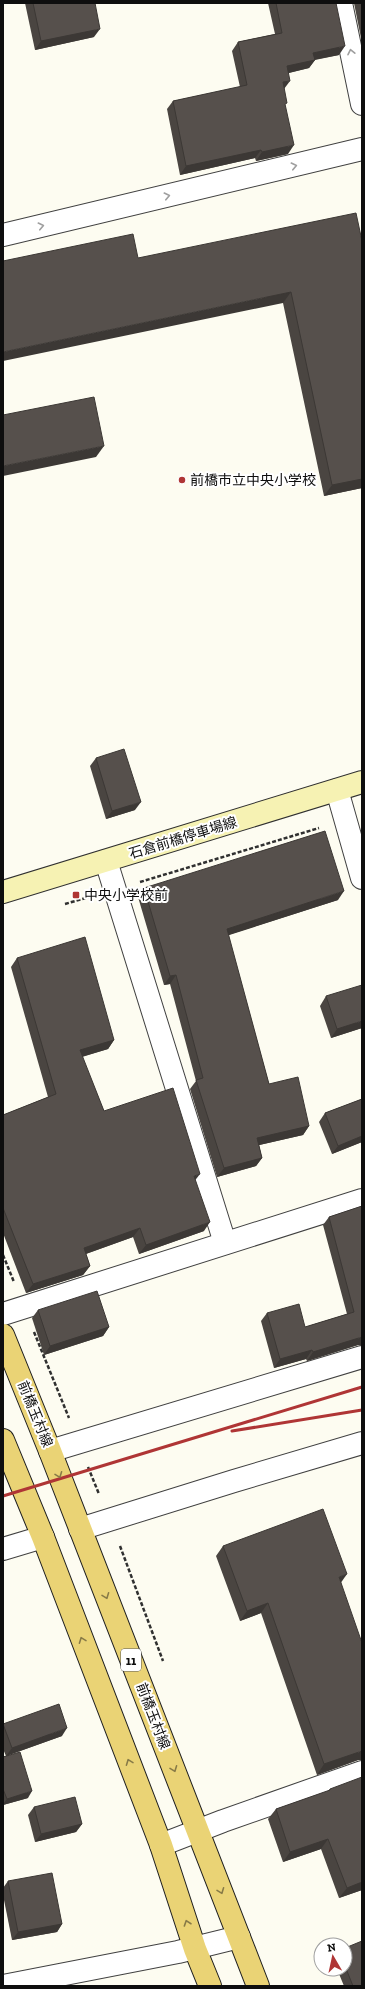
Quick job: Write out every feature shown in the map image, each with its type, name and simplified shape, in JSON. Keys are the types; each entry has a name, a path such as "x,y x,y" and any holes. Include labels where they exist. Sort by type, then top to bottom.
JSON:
{"main road":[{"name":"石倉前橋停車場線","path":"3,892 362,782"},
{"name":"前橋玉村線","path":"3,1335 50,1451 258,1986"},
{"path":"5,1453 43,1537 161,1845 195,1949 210,1986"}],"street":[{"path":"341,3 362,104"},
{"path":"4,229 362,149"},
{"path":"337,790 362,878"},
{"path":"106,861 225,1243"},
{"path":"3,1314 362,1200"},
{"path":"50,1451 362,1358"},
{"path":"80,1529 362,1443"},
{"path":"3,1549 43,1537"},
{"path":"161,1845 362,1772"},
{"path":"5,1986 195,1949 239,1937"}],"path":[{"path":"138,883 324,826"},
{"path":"3,1255 16,1286"},
{"path":"33,1330 102,1500"}],"building":[{"path":"33,3 95,3 100,29 41,41"},
{"path":"276,3 336,3 345,46 313,53 315,60 287,66 290,81 283,82 287,103 285,104 294,145 262,152 261,150 186,166 173,101 247,85 238,42 282,33"},
{"path":"356,213 362,241 362,479 332,485 291,292 3,352 3,261 133,234 138,258"},
{"path":"94,397 104,446 3,466 3,415"},
{"path":"124,749 141,802 112,811 96,758"},
{"path":"325,831 344,891 227,929 269,1084 298,1077 309,1126 257,1138 262,1158 224,1168 196,1080 203,1078 176,975 170,976 144,888"},
{"path":"85,937 114,1040 80,1050 104,1111 173,1088 200,1174 194,1176 210,1222 146,1245 140,1228 84,1248 90,1266 33,1284 3,1208 3,1115 56,1094 17,958"},
{"path":"362,985 362,1021 337,1029 326,996"},
{"path":"362,1099 362,1136 338,1146 325,1113"},
{"path":"362,1206 362,1337 313,1352 312,1350 280,1359 267,1313 299,1304 305,1327 354,1312 329,1217"},
{"path":"97,1291 109,1327 50,1346 38,1310"},
{"path":"323,1509 347,1574 339,1577 362,1643 362,1751 324,1764 268,1603 247,1611 223,1546"},
{"path":"59,1704 67,1728 12,1748 3,1724"},
{"path":"20,1752 32,1791 7,1799 3,1789 3,1757"},
{"path":"362,1777 362,1882 347,1888 328,1839 290,1852 276,1809"},
{"path":"75,1797 82,1824 41,1834 34,1807"},
{"path":"52,1873 62,1924 18,1932 8,1881"},
{"path":"362,1941 362,1986 353,1986 349,1977 353,1977 353,1945"}],"railway":[{"path":"3,1496 362,1387"},
{"path":"232,1431 362,1410"}],"place":[{"name":"前橋市立中央小学校","path":"182,480"},
{"name":"中央小学校前","path":"76,895"}]}
